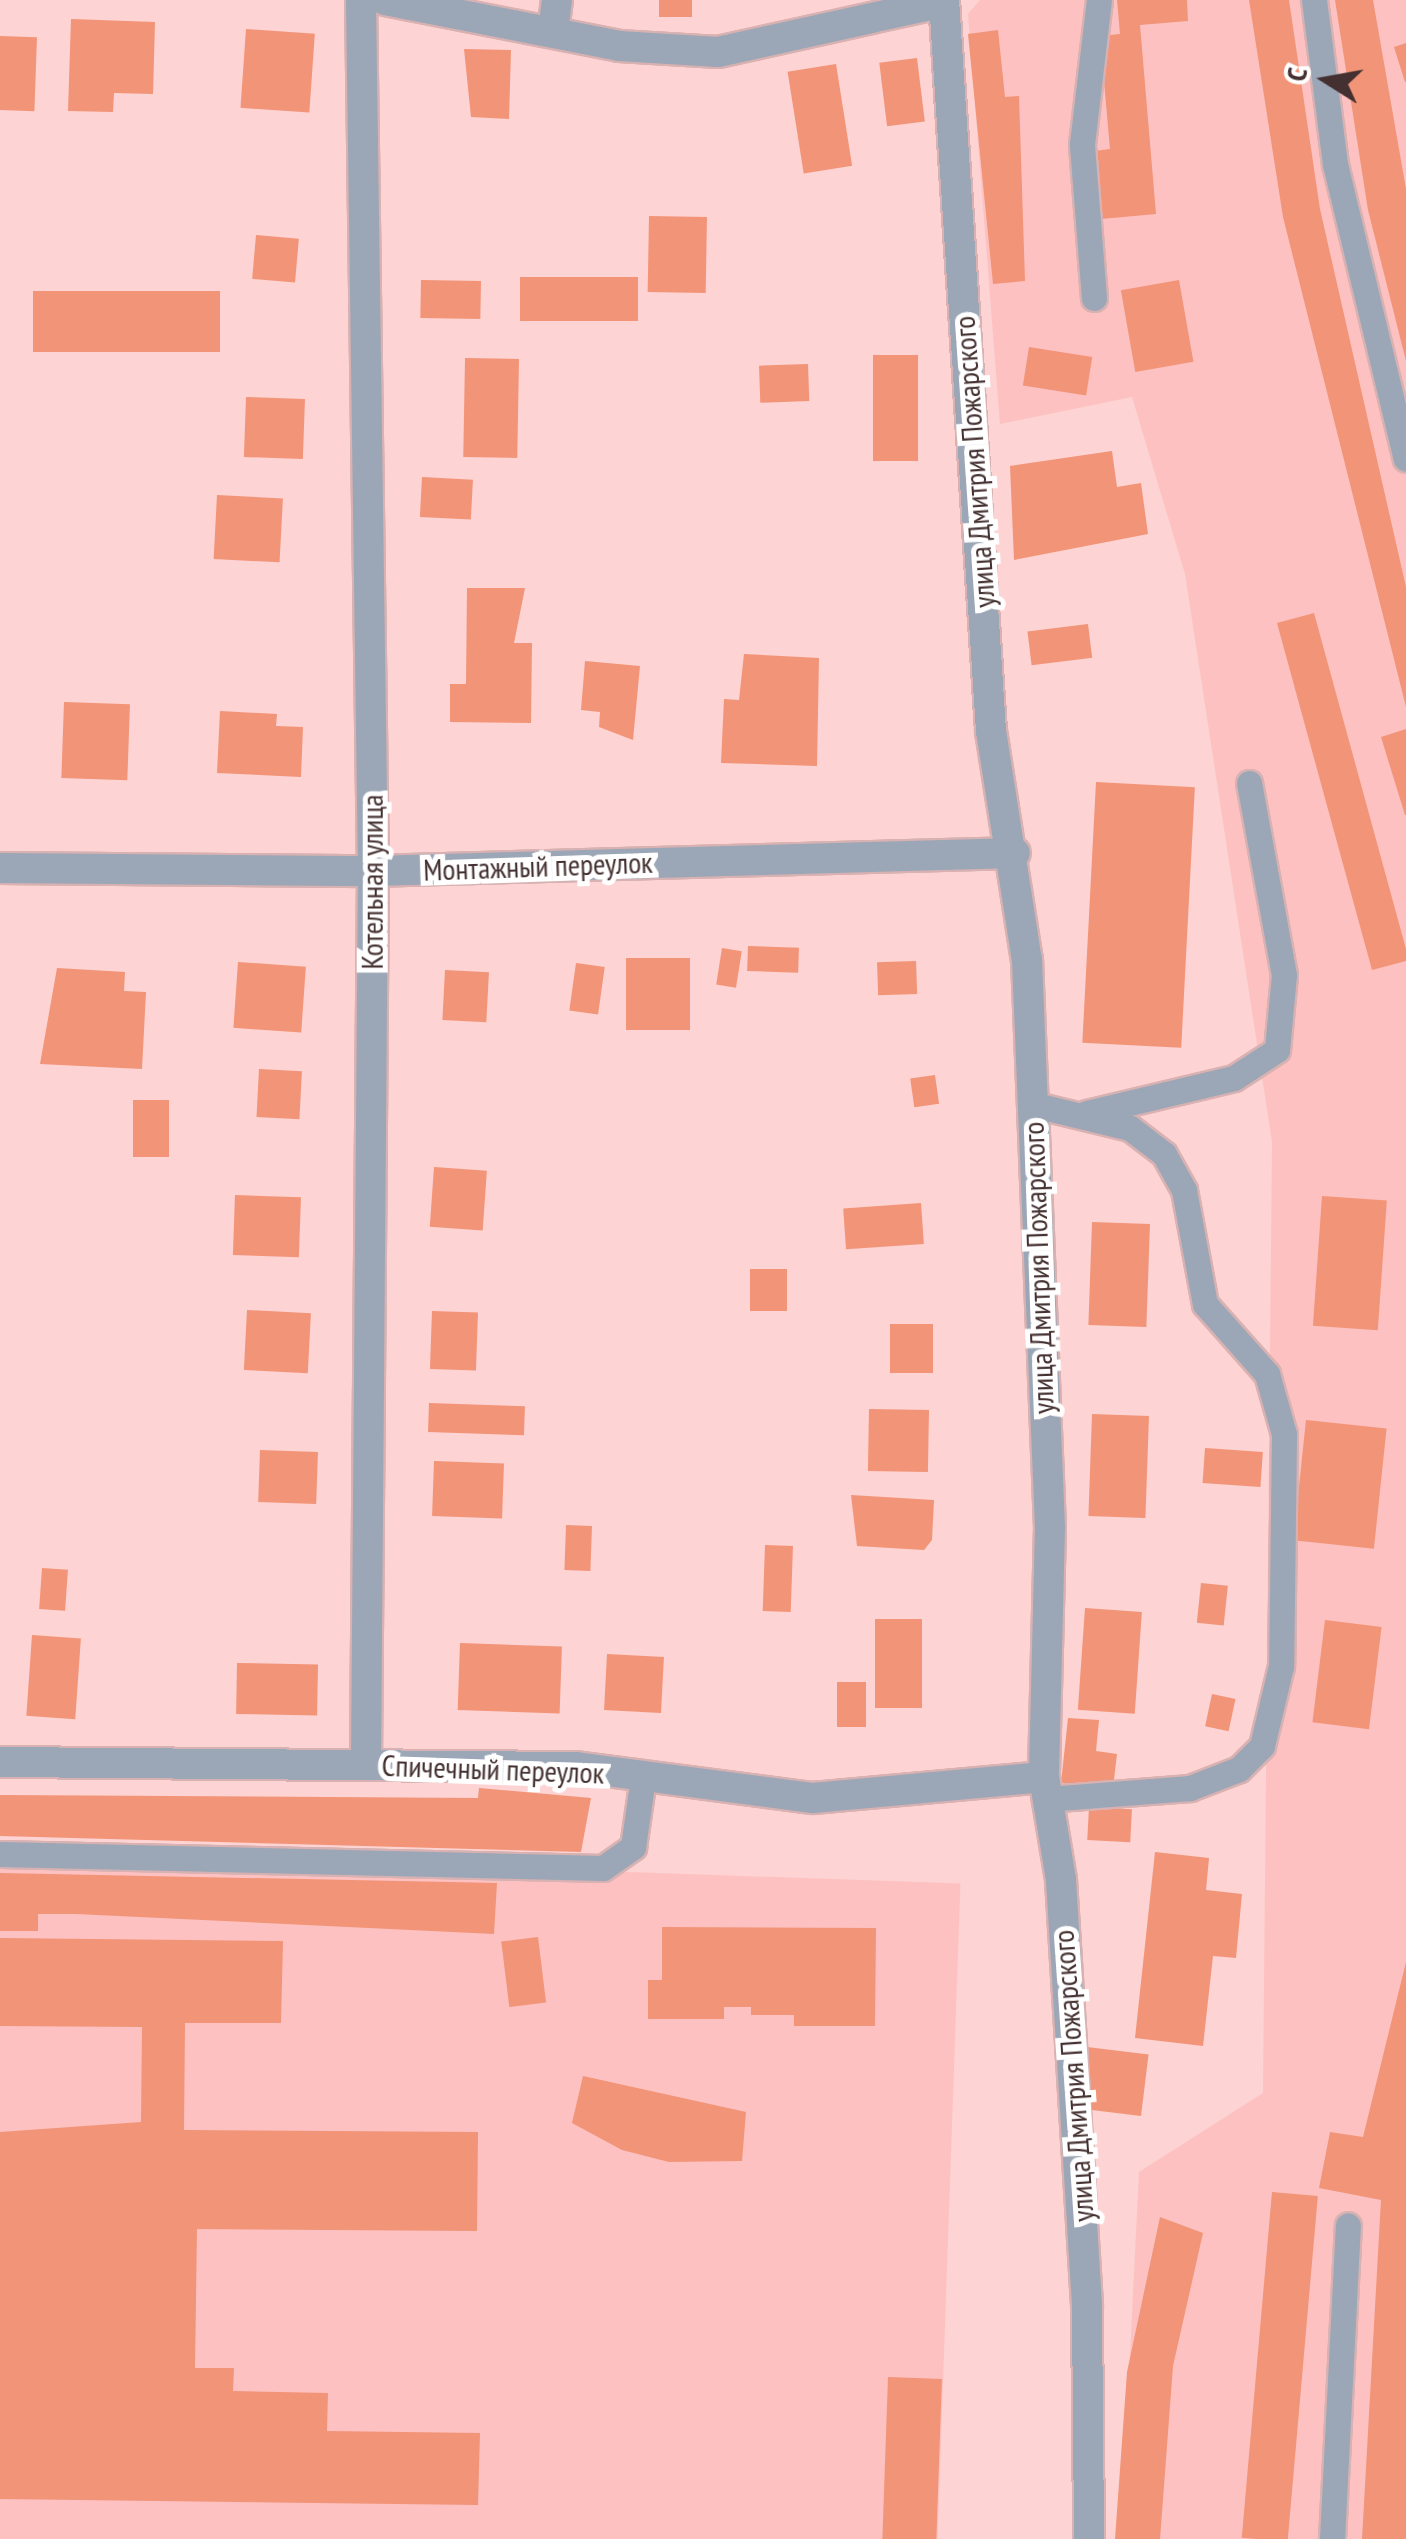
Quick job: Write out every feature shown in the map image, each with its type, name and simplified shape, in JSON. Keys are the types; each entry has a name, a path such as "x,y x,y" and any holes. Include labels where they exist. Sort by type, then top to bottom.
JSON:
{"street":[{"name":"Котельная улица","path":"361,0 373,871 366,1764"},
{"path":"384,0 553,32 718,52 945,1"},
{"path":"553,32 557,0"},
{"name":"улица Дмитрия Пожарского","path":"945,1 991,731 1015,853 1032,1104 1050,1528 1046,1788 1087,2307 1089,2539"},
{"name":"Монтажный переулок","path":"0,868 373,871 1015,853"},
{"name":"Спичечный переулок","path":"0,1762 576,1766 642,1778 867,1798 1046,1788"}],"lane":[{"path":"1094,298 1082,144 1099,0"},
{"path":"1314,0 1335,164 1406,459"},
{"path":"1086,1113 1234,1078 1277,1050 1284,974 1248,783"},
{"path":"1032,1104 1086,1113 1130,1128 1176,1170 1205,1304 1278,1392 1282,1666 1276,1713 1239,1770 1190,1788 1046,1788"},
{"path":"0,1854 604,1868 633,1847 642,1778"},
{"path":"1332,2539 1348,2225"}],"shaded area":[{"path":"980,0 1406,0 1406,2539 1121,2539 1139,2172 1263,2093 1272,1142 1185,574 1132,397 1000,424 968,14"},
{"path":"0,1850 960,1884 938,2539 0,2539"}],"building":[{"path":"659,0 692,0 692,17 659,17"},
{"path":"1117,0 1187,0 1188,21 1140,25 1156,214 1101,219 1095,151 1110,149 1100,36 1120,34"},
{"path":"1249,0 1289,0 1320,209 1406,587 1406,707 1283,217"},
{"path":"1335,0 1373,0 1406,189 1406,361 1368,210"},
{"path":"71,19 155,22 153,94 114,93 113,112 68,111"},
{"path":"246,29 315,34 309,113 240,108"},
{"path":"998,30 1005,97 1019,96 1025,281 993,284 968,34"},
{"path":"0,36 37,37 34,111 0,110"},
{"path":"1406,43 1406,82 1405,82 1394,47"},
{"path":"464,49 511,50 509,119 471,117"},
{"path":"917,58 925,122 887,126 879,63"},
{"path":"836,64 852,166 804,173 788,72"},
{"path":"649,216 707,217 706,293 648,292"},
{"path":"256,235 299,239 295,283 252,279"},
{"path":"520,277 638,277 638,321 520,321"},
{"path":"421,280 481,281 480,319 420,318"},
{"path":"1179,280 1193,362 1135,372 1121,290"},
{"path":"33,291 220,291 220,352 33,352"},
{"path":"1029,347 1092,357 1086,396 1023,386"},
{"path":"873,355 918,355 918,461 873,461"},
{"path":"465,358 519,359 517,458 463,457"},
{"path":"808,364 809,401 760,403 759,366"},
{"path":"246,397 305,399 303,459 244,457"},
{"path":"1112,451 1117,487 1141,483 1148,534 1014,560 1010,466"},
{"path":"422,477 473,480 471,520 420,517"},
{"path":"217,495 283,498 280,562 214,559"},
{"path":"467,588 525,588 514,643 532,643 531,723 450,722 450,684 466,684"},
{"path":"1314,613 1406,949 1406,961 1372,970 1277,623"},
{"path":"1088,624 1092,658 1032,665 1027,631"},
{"path":"744,654 819,658 817,766 721,763 724,699 739,700"},
{"path":"585,661 640,666 633,740 599,727 600,712 581,710"},
{"path":"64,702 130,704 127,780 61,778"},
{"path":"220,711 277,714 276,726 303,727 301,777 217,773"},
{"path":"1406,729 1406,815 1405,815 1381,737"},
{"path":"1096,782 1195,787 1181,1048 1082,1043"},
{"path":"748,946 799,948 798,973 747,971"},
{"path":"722,948 742,951 736,988 716,985"},
{"path":"626,958 690,958 690,1030 626,1030"},
{"path":"916,961 917,994 878,995 877,962"},
{"path":"238,962 306,967 301,1033 233,1028"},
{"path":"576,963 605,967 598,1015 569,1011"},
{"path":"57,968 125,972 124,991 146,992 142,1069 40,1064"},
{"path":"445,970 489,972 486,1022 442,1020"},
{"path":"259,1069 302,1071 299,1119 256,1117"},
{"path":"935,1075 939,1104 914,1107 910,1078"},
{"path":"133,1100 169,1100 169,1157 133,1157"},
{"path":"434,1167 487,1171 483,1231 430,1227"},
{"path":"235,1195 301,1197 299,1257 233,1255"},
{"path":"1322,1196 1387,1201 1378,1330 1313,1326"},
{"path":"921,1203 924,1244 846,1249 843,1208"},
{"path":"1092,1222 1150,1224 1146,1327 1088,1325"},
{"path":"750,1269 787,1269 787,1311 750,1311"},
{"path":"247,1310 311,1313 308,1373 244,1370"},
{"path":"432,1311 478,1313 476,1371 430,1369"},
{"path":"890,1324 933,1324 933,1373 890,1373"},
{"path":"429,1403 525,1406 524,1435 428,1432"},
{"path":"869,1409 929,1410 928,1472 868,1471"},
{"path":"1092,1414 1149,1416 1145,1518 1088,1516"},
{"path":"1306,1420 1387,1428 1374,1549 1293,1540"},
{"path":"1205,1448 1263,1452 1260,1487 1203,1483"},
{"path":"260,1450 318,1452 316,1504 258,1502"},
{"path":"434,1461 504,1463 502,1518 432,1516"},
{"path":"851,1495 934,1500 932,1540 924,1550 857,1546"},
{"path":"566,1525 592,1526 590,1571 564,1570"},
{"path":"765,1545 793,1546 791,1612 763,1611"},
{"path":"42,1568 68,1570 65,1611 39,1609"},
{"path":"1201,1583 1228,1586 1224,1626 1197,1623"},
{"path":"1085,1608 1142,1612 1135,1714 1078,1710"},
{"path":"875,1619 922,1619 922,1708 875,1708"},
{"path":"1325,1620 1382,1627 1369,1729 1312,1722"},
{"path":"32,1635 81,1638 75,1719 26,1716"},
{"path":"460,1643 562,1647 560,1714 458,1710"},
{"path":"607,1654 664,1657 661,1713 604,1710"},
{"path":"237,1663 318,1664 317,1715 236,1714"},
{"path":"837,1682 866,1682 866,1727 837,1727"},
{"path":"1212,1694 1235,1699 1229,1731 1205,1726"},
{"path":"1068,1718 1099,1720 1096,1751 1117,1754 1113,1788 1061,1783"},
{"path":"479,1788 591,1798 581,1852 0,1836 0,1795 478,1798"},
{"path":"1089,1807 1132,1809 1130,1842 1087,1840"},
{"path":"1155,1852 1209,1858 1206,1890 1242,1894 1236,1958 1213,1956 1203,2046 1135,2038"},
{"path":"0,1873 497,1883 494,1934 76,1914 38,1914 38,1931 0,1931"},
{"path":"662,1927 876,1928 875,2026 794,2026 794,2015 751,2015 751,2007 724,2007 724,2019 648,2019 648,1980 662,1980"},
{"path":"538,1937 546,2003 509,2007 501,1942"},
{"path":"0,1938 283,1941 281,2023 185,2023 184,2130 478,2132 477,2231 197,2229 195,2368 234,2368 233,2391 328,2393 327,2431 480,2433 478,2505 0,2499 0,2132 141,2122 142,2027 0,2026"},
{"path":"1406,1962 1406,2539 1362,2539 1381,2200 1319,2188 1330,2132 1363,2137"},
{"path":"1087,2047 1149,2055 1141,2116 1079,2109"},
{"path":"583,2076 746,2112 742,2161 669,2162 622,2150 572,2123"},
{"path":"1272,2192 1318,2196 1288,2539 1242,2538"},
{"path":"1160,2217 1203,2233 1173,2366 1160,2539 1115,2539 1127,2372"},
{"path":"888,2377 942,2379 936,2539 882,2539"}]}
